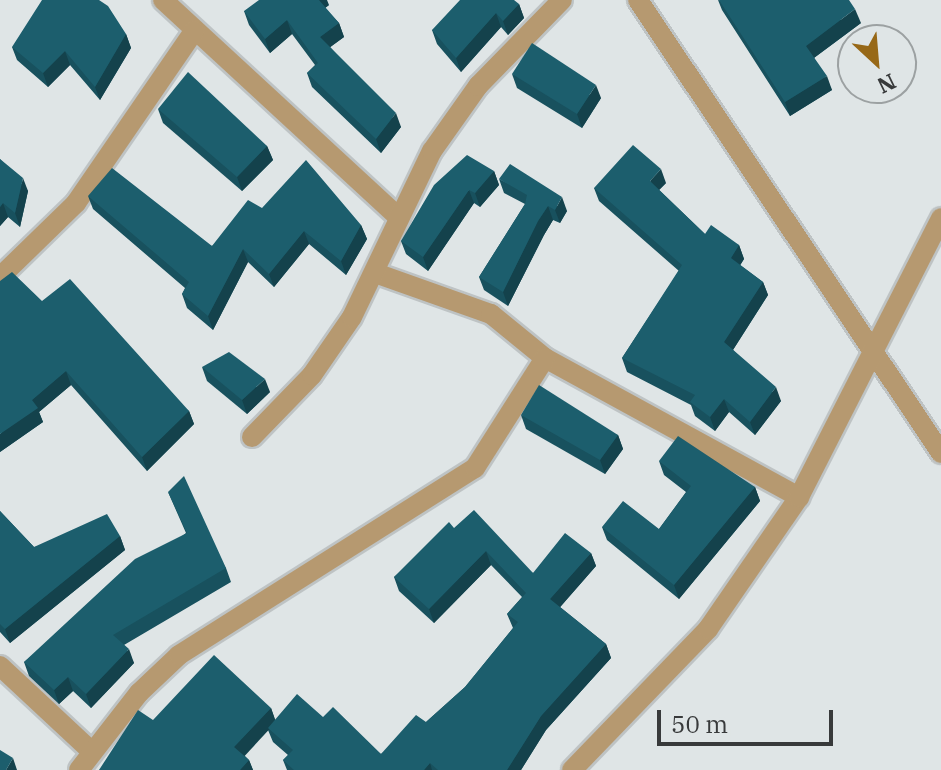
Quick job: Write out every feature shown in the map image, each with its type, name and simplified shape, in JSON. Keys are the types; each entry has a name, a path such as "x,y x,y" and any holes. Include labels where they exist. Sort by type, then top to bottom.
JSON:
{"street":[{"path":"163,0 399,218"},
{"path":"252,437 312,375 378,274 399,218 432,151 478,86 562,0"},
{"path":"649,5 941,453"},
{"path":"0,277 76,203 194,31"},
{"path":"572,770 708,629 799,497 871,349 941,218"},
{"path":"378,274 491,314 545,358 799,497"},
{"path":"79,770 91,751 179,655 475,468 545,358"},
{"path":"0,666 91,751"}],"building":[{"path":"42,0 99,0 108,6 126,34 95,87 65,51 43,73 12,47"},
{"path":"259,0 319,0 339,23 320,37 396,113 376,139 307,73 318,63 287,20 265,39 244,11"},
{"path":"460,0 514,0 519,4 503,21 496,13 456,58 432,30"},
{"path":"719,0 849,0 855,9 806,46 827,76 785,102"},
{"path":"532,43 596,85 577,114 512,74"},
{"path":"188,72 267,146 237,177 158,109"},
{"path":"633,145 661,169 650,181 705,234 711,225 739,245 731,258 763,282 724,342 776,387 750,422 724,399 710,417 690,402 695,395 622,358 682,265 594,188"},
{"path":"467,155 494,171 475,193 469,190 423,257 401,241 434,185"},
{"path":"0,159 23,178 15,213 3,203 0,207"},
{"path":"306,160 361,225 341,261 304,231 269,274 243,249 208,316 182,294 189,282 88,196 112,168 212,246 248,200 262,208"},
{"path":"510,164 562,197 555,210 548,206 538,221 503,292 479,277 525,204 527,195 499,179"},
{"path":"12,272 42,301 70,279 189,411 142,457 66,371 32,400 38,408 0,434 0,281"},
{"path":"229,352 265,379 242,400 202,367"},
{"path":"539,385 618,435 600,460 521,415"},
{"path":"678,436 755,487 674,585 602,527 623,501 659,529 691,486 659,461"},
{"path":"184,476 226,568 113,635 129,649 86,694 68,677 54,690 24,662 135,559 187,533 168,492"},
{"path":"474,510 533,573 565,533 591,553 550,599 606,644 541,716 507,770 438,770 430,763 424,770 294,770 283,760 293,750 268,728 297,694 323,717 333,707 381,754 416,715 426,722 465,687 518,622 507,614 526,593 486,551 429,609 394,577 449,522 454,528"},
{"path":"0,511 34,547 107,514 120,536 5,629 0,624"},
{"path":"214,655 271,708 234,747 249,760 240,770 99,770 138,710 153,720"},
{"path":"0,750 13,758 6,770 0,770"}]}
